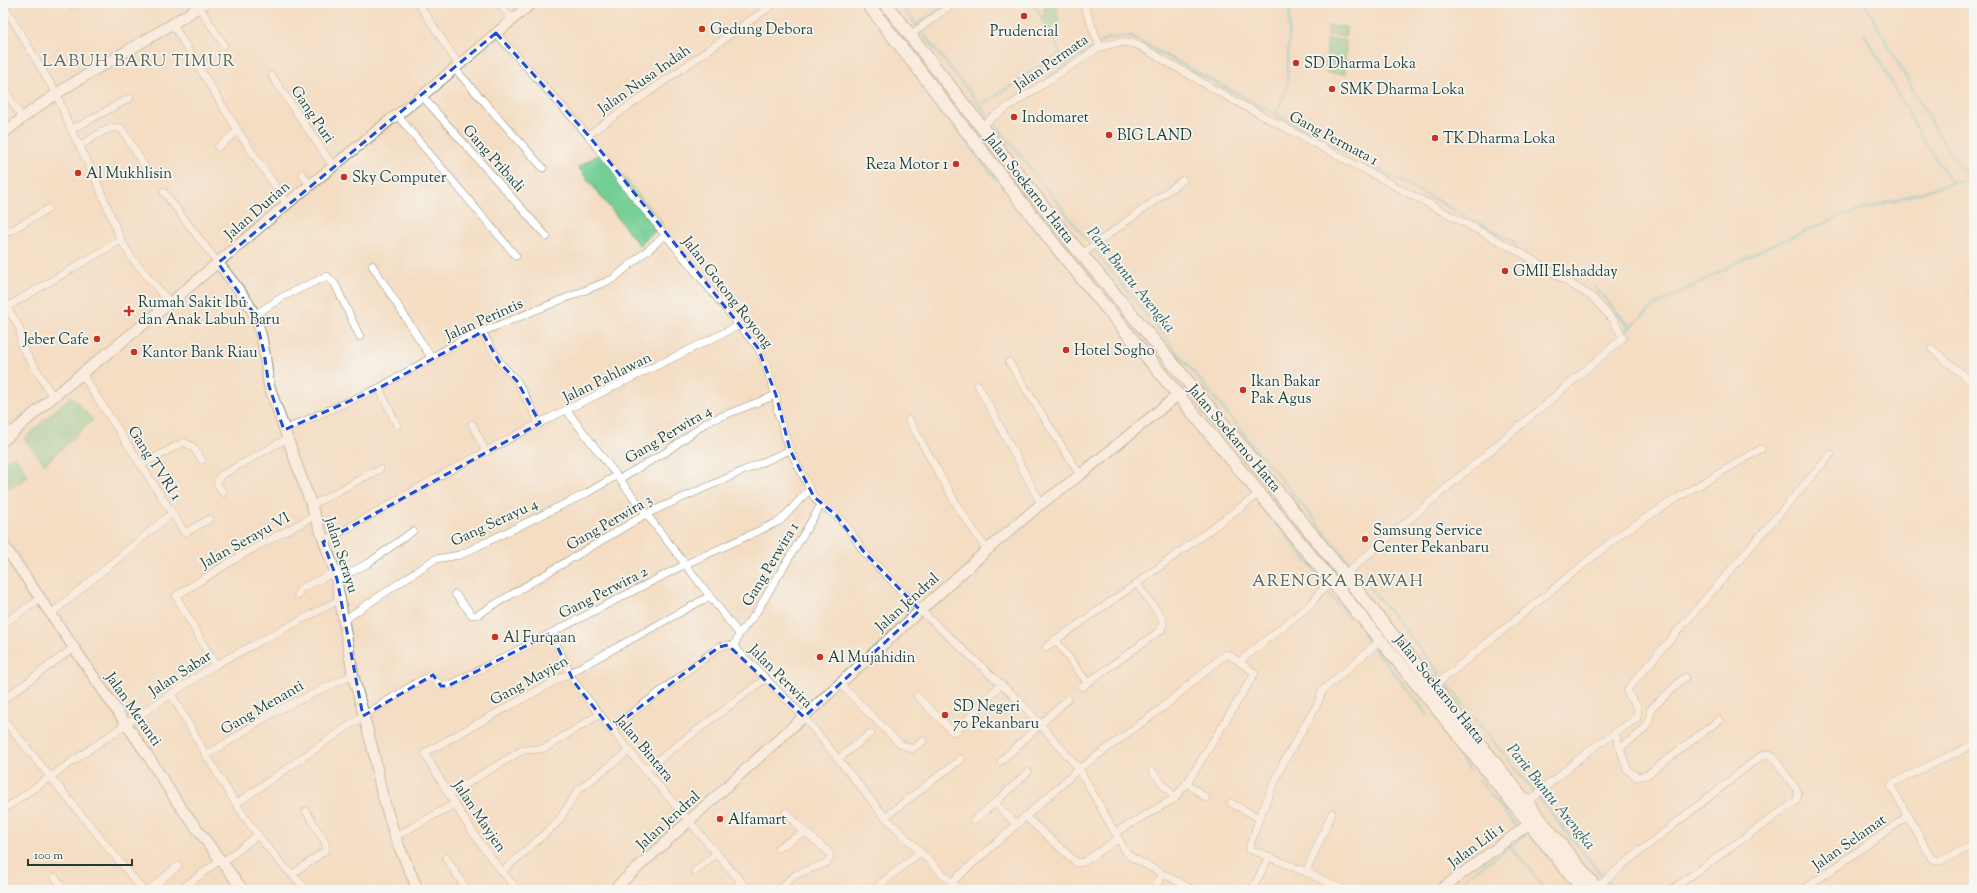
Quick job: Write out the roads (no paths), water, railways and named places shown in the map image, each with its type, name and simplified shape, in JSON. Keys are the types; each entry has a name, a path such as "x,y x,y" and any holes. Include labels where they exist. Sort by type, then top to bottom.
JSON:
{"main road":[{"name":"Jalan Durian","path":"7,438 53,397 170,303 333,166 422,96 532,3"},
{"name":"Jalan Soekarno Hatta","path":"867,3 1174,398 1257,495 1328,584 1378,642 1523,828 1583,890"},
{"name":"Jalan Soekarno Hatta","path":"885,3 914,32 988,121 1068,238 1088,249 1235,438 1433,687 1534,797 1601,884"},
{"path":"3,134 22,117 56,93 173,25 202,5"},
{"path":"1056,248 1068,238"},
{"name":"Jalan Serayu","path":"218,263 248,303 255,315 264,352 269,386 310,506 336,576 353,676 381,790 395,837 418,890"},
{"name":"Jalan Jendral","path":"613,890 987,550 1041,504 1080,475 1174,398"},
{"name":"Jalan Meranti","path":"3,544 126,724 177,802 243,890"},
{"name":"Jalan Lili 1","path":"1440,890 1523,828"}],"street":[{"path":"418,3 457,67 543,168"},
{"path":"499,3 513,20"},
{"name":"Jalan Nusa Indah","path":"588,135 775,3"},
{"path":"914,32 954,3"},
{"name":"Jalan Permata","path":"988,121 1099,44 1084,3"},
{"path":"3,4 56,93 120,240 131,257 170,303"},
{"path":"202,5 224,45"},
{"path":"173,25 238,131 287,204"},
{"name":"Jalan Gotong Royong","path":"496,33 588,135 622,182 740,325 764,360 776,395 778,414 790,450 810,490 821,505 836,515 849,529 864,552 920,610 1002,684 1040,724 1079,769 1117,836 1131,857 1194,890"},
{"name":"Gang Permata 1","path":"1099,44 1120,42 1140,46 1232,100 1523,254 1592,297 1614,321 1621,335 1344,575"},
{"name":"Gang Puri","path":"272,76 333,166"},
{"path":"3,88 22,117"},
{"name":"Gang Pribadi","path":"422,96 547,237"},
{"path":"71,130 130,98"},
{"path":"397,115 516,256"},
{"path":"80,146 108,130 116,127 121,128 148,172"},
{"path":"218,147 238,131"},
{"path":"302,174 310,185"},
{"path":"1088,249 1183,180"},
{"path":"162,191 218,263"},
{"path":"3,235 48,209"},
{"name":"Jalan Perintis","path":"223,493 217,483 220,476 285,434 380,388 432,359 462,340 613,279 666,234"},
{"path":"7,307 120,240"},
{"path":"372,265 432,359"},
{"path":"255,315 282,297 327,276 336,284 360,337"},
{"path":"3,300 20,329 21,346 53,397"},
{"name":"Jalan Pahlawan","path":"323,542 486,452 740,325"},
{"path":"482,332 500,363 517,381 540,424"},
{"path":"1932,349 1974,384"},
{"path":"1009,362 1080,475"},
{"name":"Gang TVRI 1","path":"51,614 172,513 82,374"},
{"path":"978,385 1041,504"},
{"path":"380,388 397,425"},
{"name":"Gang Perwira 4","path":"617,477 666,452 707,422 776,395"},
{"name":"Jalan Perwira","path":"567,411 739,634 734,647 804,717 885,816 959,890"},
{"path":"909,420 958,506 987,550"},
{"path":"3,421 7,438"},
{"path":"472,424 486,452"},
{"path":"142,465 184,442 193,447 202,460"},
{"path":"1433,687 1621,534 1677,498 1761,449"},
{"name":"Gang Perwira 3","path":"455,594 467,611 472,615 477,614 646,514 790,450"},
{"path":"1534,797 1588,752 1638,716 1638,708 1627,692 1631,685 1831,454"},
{"path":"310,506 380,469"},
{"name":"Gang Serayu 4","path":"344,620 435,559 460,555 617,477"},
{"name":"Gang Perwira 2","path":"363,716 431,676 441,686 448,686 686,564 780,521 810,490"},
{"path":"1046,646 1137,584 1257,495"},
{"name":"Gang Perwira 1","path":"739,634 756,612 821,505"},
{"path":"172,513 185,533 209,519"},
{"name":"Jalan Serayu VI","path":"215,665 176,599 176,596 243,554 314,516"},
{"path":"298,595 300,589 367,564 413,531"},
{"path":"1055,640 1084,684 1161,630 1163,625 1162,618 1137,584"},
{"path":"1240,660 1311,604 1328,584"},
{"name":"Gang Mayjen","path":"425,754 428,750 710,596"},
{"path":"3,624 40,599"},
{"name":"Jalan Sabar","path":"3,810 126,724 215,665 341,599"},
{"name":"Jalan Bintara","path":"551,633 574,682 629,751 748,890"},
{"path":"1344,890 1306,872 1250,850 1259,818 1283,763 1317,704 1323,690 1378,642"},
{"path":"611,728 720,648 728,645 734,647"},
{"path":"3,700 73,648"},
{"path":"952,882 1016,824 1025,816 1079,769 1162,708 1225,655 1228,654 1240,660 1255,673 1189,780 1175,798 1117,836 1084,862 1077,863 1025,816"},
{"name":"Gang Menanti","path":"207,755 276,711 353,676"},
{"path":"1620,748 1648,725 1651,717 1650,710 1685,677"},
{"path":"646,770 766,678"},
{"path":"840,684 900,744 912,749 923,741"},
{"path":"917,696 953,732 958,730 1002,684"},
{"path":"171,694 236,803 258,835 305,889"},
{"path":"1001,761 1068,699"},
{"path":"449,794 521,751 532,748 541,750 545,748 600,714"},
{"path":"236,803 363,716"},
{"path":"3,719 143,890"},
{"path":"1615,733 1627,769 1637,777 1647,775 1718,720"},
{"path":"838,759 871,733"},
{"path":"1974,744 1893,783 1891,786 1932,859 1936,861 1944,859 1974,845"},
{"path":"503,871 558,822 578,790 629,751"},
{"name":"Jalan Mayjen","path":"425,754 454,804 483,847 516,889"},
{"path":"1601,884 1762,755 1768,754 1772,757 1797,790 1798,795 1796,802 1671,890"},
{"path":"885,816 961,759"},
{"path":"1152,771 1175,798"},
{"path":"974,820 995,803 1028,772"},
{"path":"1189,780 1206,798"},
{"path":"995,803 1016,824"},
{"path":"1231,803 1259,818"},
{"path":"395,837 454,804"},
{"path":"293,874 326,850 326,844 306,811"},
{"path":"778,890 795,875 829,860 830,853 805,832 786,812"},
{"path":"1306,872 1332,812"},
{"name":"Jalan Selamat","path":"1803,890 1901,821 1908,814"},
{"path":"778,848 805,832"},
{"path":"180,890 258,835"},
{"path":"873,890 920,852"},
{"path":"695,871 717,853"},
{"path":"1252,890 1269,857"},
{"path":"446,858 467,890"},
{"path":"149,890 178,866"},
{"path":"1153,890 1163,874"},
{"path":"55,877 64,890"},
{"path":"731,890 741,882"}],"waterway":[{"name":"Parit Buntu Arengka","path":"899,3 989,117"},
{"path":"917,25 948,3"},
{"path":"1034,3 1066,64"},
{"path":"1276,115 1287,87 1290,3"},
{"path":"1623,333 1655,306 1759,251 1842,216 1952,183 1969,180 1934,128 1865,3"},
{"path":"1864,33 1921,136 1952,183"},
{"path":"1050,76 1108,38 1131,37 1516,243"},
{"path":"980,106 1060,53"},
{"name":"Parit Buntu Arengka","path":"938,104 996,180"},
{"name":"Parit Buntu Arengka","path":"992,120 1091,245"},
{"name":"Parit Buntu Arengka","path":"1093,249 1351,565"},
{"path":"1594,286 1630,327"},
{"name":"Parit Buntu Arengka","path":"1259,502 1318,574"},
{"name":"Parit Buntu Arengka","path":"1355,569 1440,674"},
{"name":"Parit Buntu Arengka","path":"1326,590 1349,618"},
{"name":"Parit Buntu Arengka","path":"1362,633 1428,715"},
{"name":"Parit Buntu Arengka","path":"1447,683 1469,711"},
{"name":"Parit Buntu Arengka","path":"1473,716 1535,793"},
{"name":"Parit Buntu Arengka","path":"1458,755 1470,770"},
{"name":"Parit Buntu Arengka","path":"1479,780 1518,829"},
{"name":"Parit Buntu Arengka","path":"1538,797 1614,890"},
{"name":"Parit Buntu Arengka","path":"1522,834 1523,836 1510,846 1546,890"},
{"path":"1449,890 1510,846"}],"place":[{"name":"Prudencial","path":"1024,16"},
{"name":"Gedung Debora","path":"702,29"},
{"name":"SD Dharma Loka","path":"1296,63"},
{"name":"SMK Dharma Loka","path":"1332,89"},
{"name":"Indomaret","path":"1014,117"},
{"name":"BIG LAND","path":"1109,135"},
{"name":"TK Dharma Loka","path":"1435,138"},
{"name":"Reza Motor 1","path":"956,164"},
{"name":"Al Mukhlisin","path":"78,173"},
{"name":"Sky Computer","path":"344,177"},
{"name":"GMII Elshadday","path":"1505,271"},
{"name":"Rumah Sakit Ibu dan Anak Labuh Baru","path":"129,311"},
{"name":"Jeber Cafe","path":"97,339"},
{"name":"Hotel Sogho","path":"1066,350"},
{"name":"Kantor Bank Riau","path":"134,352"},
{"name":"Ikan Bakar Pak Agus","path":"1243,390"},
{"name":"Samsung Service Center Pekanbaru","path":"1365,539"},
{"name":"Al Furqaan","path":"495,637"},
{"name":"Al Mujahidin","path":"820,657"},
{"name":"SD Negeri 70 Pekanbaru","path":"945,715"},
{"name":"Alfamart","path":"720,819"}],"district":[{"name":"LABUH BARU TIMUR","path":"139,60"},
{"name":"ARENGKA BAWAH","path":"1338,580"}]}
